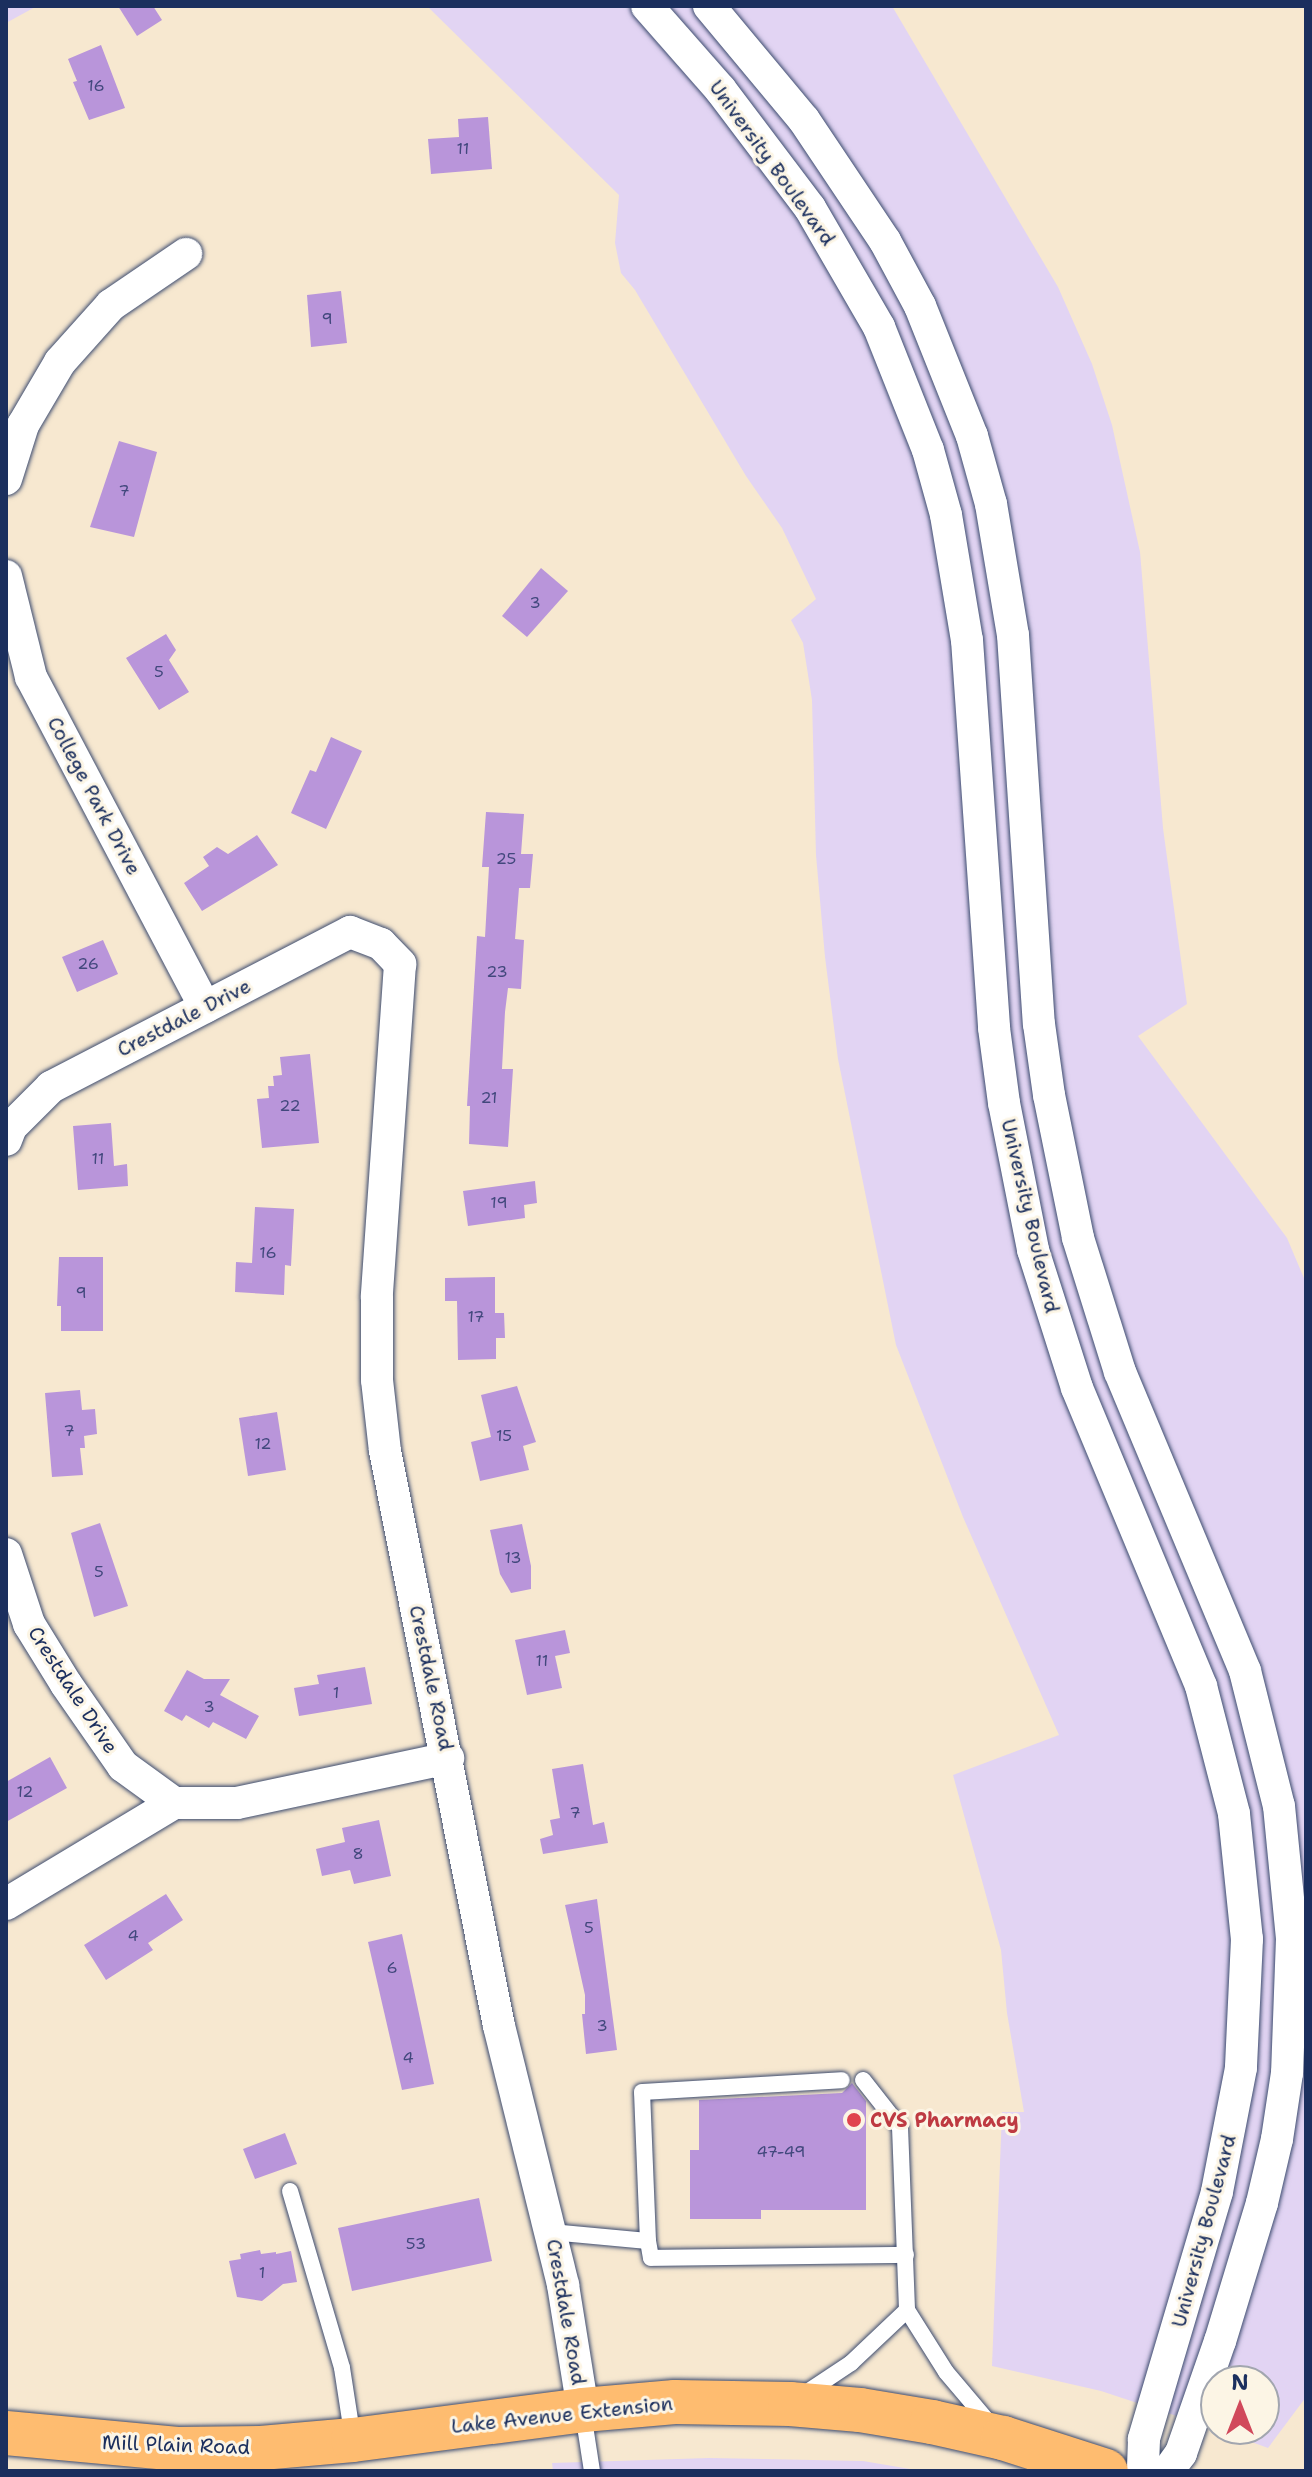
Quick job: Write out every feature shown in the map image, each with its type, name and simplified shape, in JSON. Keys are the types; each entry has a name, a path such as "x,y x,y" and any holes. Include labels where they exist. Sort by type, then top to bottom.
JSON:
{"main road":[{"name":"Lake Avenue Extension","path":"350,2441 583,2410 675,2402 790,2404 860,2410 1003,2438 1106,2471"},
{"name":"Mill Plain Road","path":"6,2433 177,2449 261,2448 350,2441"}],"street":[{"name":"University Boulevard","path":"647,6 720,89 810,208 879,327 928,450 946,515 967,640 994,1028 1006,1118 1033,1250 1077,1388 1201,1686 1219,1746 1234,1814 1247,1939 1241,2068 1217,2192 1144,2439 1143,2471"},
{"name":"University Boulevard","path":"709,6 804,120 877,229 920,306 972,436 991,504 1013,635 1039,1024 1052,1110 1078,1238 1120,1372 1245,1671 1279,1806 1292,1938 1287,2073 1277,2139 1225,2327 1181,2453 1168,2471"},
{"path":"6,479 23,425 60,362 111,305 186,254"},
{"name":"College Park Drive","path":"6,576 31,677 205,1007"},
{"name":"Crestdale Drive","path":"6,1140 11,1127 51,1087 350,932 381,944"},
{"name":"Crestdale Road","path":"381,944 400,964 377,1297 377,1380 385,1451 499,2026 551,2232 583,2410"},
{"name":"Crestdale Drive","path":"6,1554 29,1624 66,1684 123,1766 174,1803"},
{"path":"6,1904 174,1803 237,1803 448,1758"}],"lane":[{"path":"842,2080 642,2092 651,2258 906,2255"},
{"path":"863,2080 900,2127 907,2310 946,2372 1003,2438"},
{"path":"243,2464 350,2441 342,2368 290,2191"},
{"path":"551,2232 648,2241"},
{"path":"790,2404 851,2363 907,2310"},
{"path":"583,2410 592,2471"}],"shaded area":[{"path":"6,6 37,6 6,23"},
{"path":"427,6 892,6 1058,287 1092,364 1112,425 1140,552 1163,828 1187,1004 1138,1036 1287,1238 1306,1283 1306,2397 1280,2432 1280,2365 1200,2365 1200,2424 1101,2391 992,2366 1002,2112 1024,2112 1007,2013 1001,1950 953,1775 1059,1735 963,1517 896,1345 838,1059 825,957 816,855 812,700 803,643 791,620 816,599 782,528 746,476 635,290 621,273 615,243 619,195"},
{"path":"709,2458 863,2461 922,2471 553,2471 552,2463"}],"building":[{"path":"118,6 153,6 162,20 137,36"},
{"path":"101,45 125,108 89,120 73,82 77,81 68,59"},
{"path":"488,117 492,169 431,174 428,139 459,137 458,119"},
{"path":"341,291 347,343 311,347 307,295"},
{"path":"119,441 157,452 134,537 90,527"},
{"path":"541,568 568,591 527,637 502,616"},
{"path":"166,634 176,650 169,660 189,692 159,710 126,658"},
{"path":"331,737 362,751 326,829 291,813 310,770 316,772"},
{"path":"486,812 524,814 521,854 533,854 530,888 519,888 515,939 524,940 521,989 508,988 505,1012 502,1069 513,1069 508,1147 469,1144 470,1106 467,1106 477,936 485,937 489,867 482,867"},
{"path":"257,835 278,865 202,911 184,883 209,866 203,857 217,847 228,854"},
{"path":"103,940 118,974 77,992 62,957"},
{"path":"310,1054 319,1143 262,1148 257,1099 269,1098 268,1086 274,1086 273,1076 282,1075 280,1057"},
{"path":"111,1123 114,1166 127,1164 128,1186 78,1190 73,1126"},
{"path":"535,1181 537,1203 524,1205 525,1218 468,1226 463,1191"},
{"path":"255,1207 294,1209 291,1266 285,1265 284,1295 235,1292 236,1262 252,1263"},
{"path":"59,1257 103,1257 103,1331 61,1331 61,1306 57,1306"},
{"path":"495,1277 495,1313 504,1313 505,1338 496,1338 496,1359 458,1360 457,1301 445,1301 445,1278"},
{"path":"517,1386 536,1442 523,1446 529,1470 480,1481 471,1442 491,1437 481,1395"},
{"path":"80,1390 82,1410 95,1409 97,1434 84,1436 85,1448 80,1448 83,1475 52,1477 45,1393"},
{"path":"277,1412 286,1470 248,1476 239,1418"},
{"path":"100,1523 128,1606 94,1617 71,1533"},
{"path":"522,1524 531,1566 531,1589 511,1593 500,1574 490,1530"},
{"path":"565,1630 570,1653 555,1656 562,1688 527,1695 515,1640"},
{"path":"365,1667 372,1704 299,1716 294,1688 319,1684 317,1675"},
{"path":"187,1670 204,1679 230,1679 220,1695 259,1716 246,1739 213,1722 209,1728 186,1715 182,1721 164,1711"},
{"path":"50,1757 67,1788 6,1822 6,1782"},
{"path":"583,1764 593,1825 604,1822 608,1843 543,1854 540,1839 553,1835 550,1820 560,1818 552,1769"},
{"path":"379,1820 391,1876 354,1884 350,1870 322,1876 316,1849 345,1842 342,1828"},
{"path":"166,1894 183,1920 148,1943 153,1950 106,1980 84,1945"},
{"path":"597,1899 617,2050 586,2054 582,2014 585,2014 585,1995 565,1905"},
{"path":"402,1934 434,2084 402,2090 368,1942"},
{"name":"CVS Pharmacy","path":"852,2083 866,2101 866,2210 761,2210 761,2219 690,2219 690,2150 699,2150 699,2100 842,2093"},
{"path":"285,2133 297,2164 255,2179 243,2149"},
{"path":"479,2198 492,2261 352,2291 338,2228"},
{"path":"260,2250 261,2254 291,2251 297,2282 283,2284 262,2301 237,2297 229,2261 241,2259 240,2254"}],"place":[{"name":"CVS Pharmacy","path":"854,2120"}]}
